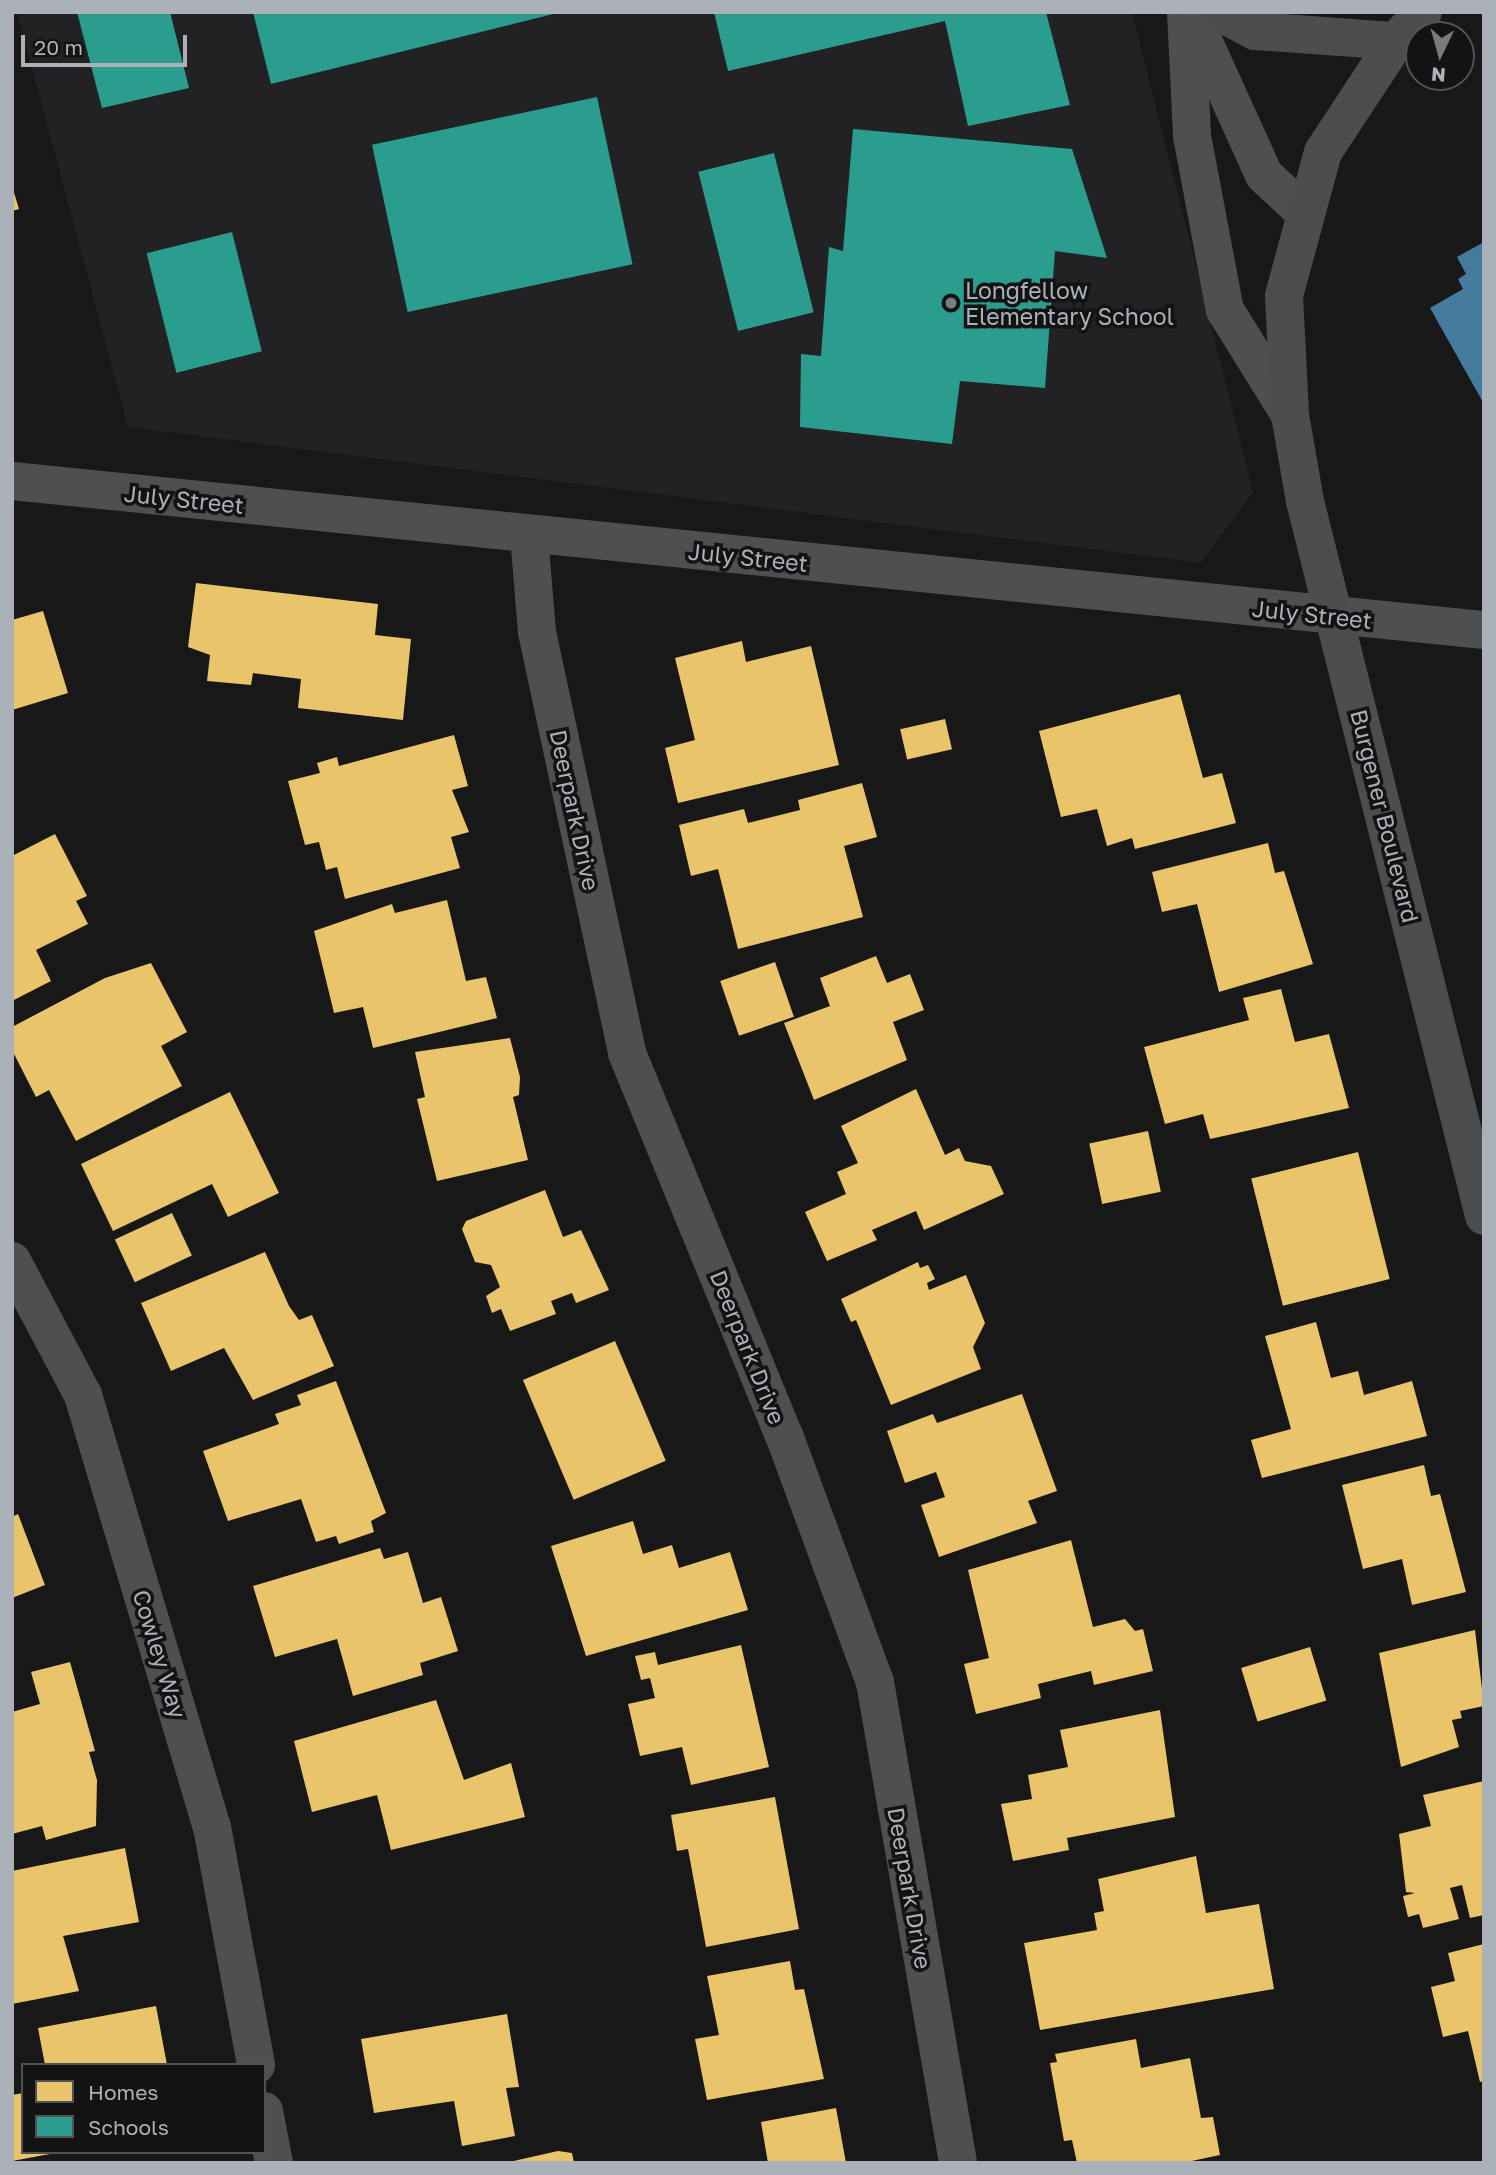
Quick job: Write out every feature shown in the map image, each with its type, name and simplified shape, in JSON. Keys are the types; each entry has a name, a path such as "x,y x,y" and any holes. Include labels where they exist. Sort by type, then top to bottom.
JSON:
{"main road":[{"path":"1219,12 1255,32 1396,41"},
{"name":"Burgener Boulevard","path":"1423,12 1396,41 1344,114 1303,211 1284,296 1290,415 1336,616 1484,1216"}],"street":[{"name":"Burgener Boulevard","path":"1185,12 1192,136 1225,310 1290,415"},
{"path":"1192,12 1224,97 1264,175 1303,211"},
{"name":"July Street","path":"12,481 1484,630"},
{"name":"Deerpark Drive","path":"529,535 537,632 627,1053 784,1435 875,1682 958,2163"},
{"name":"Cowley Way","path":"12,1261 83,1395 212,1827 256,2063"},
{"path":"266,2121 274,2163"}],"shaded area":[{"path":"17,12 1132,12 1253,492 1201,563 128,427"}],"building: Homes":[{"path":"12,186 19,209 12,211"},
{"path":"196,583 378,604 375,635 411,639 403,720 298,708 301,679 253,673 251,685 207,681 210,655 188,647"},
{"path":"43,611 68,693 12,710 12,620"},
{"path":"742,641 746,662 811,646 839,765 678,803 665,748 695,740 675,658"},
{"path":"1180,694 1203,778 1222,773 1236,823 1135,849 1132,838 1107,846 1097,809 1061,817 1039,731"},
{"path":"945,719 952,749 907,760 900,729"},
{"path":"454,735 468,786 452,790 469,832 451,837 460,868 345,899 337,867 326,870 319,842 305,845 288,781 320,773 317,763 337,757 339,766"},
{"path":"862,783 877,837 844,846 863,917 738,949 718,869 691,876 679,825 744,809 748,823 800,810 798,800"},
{"path":"55,834 87,896 76,901 88,924 36,950 51,981 12,1001 12,856"},
{"path":"1268,843 1275,873 1284,871 1313,964 1219,992 1197,904 1162,912 1152,872"},
{"path":"447,900 466,981 486,977 497,1018 373,1048 363,1007 334,1013 314,931 392,904 395,913"},
{"path":"876,956 887,983 910,974 924,1010 893,1022 907,1060 814,1100 784,1023 830,1006 820,978"},
{"path":"775,962 794,1017 739,1036 720,981"},
{"path":"151,963 187,1032 161,1046 182,1086 76,1141 49,1090 36,1097 12,1050 12,1027 105,978"},
{"path":"1281,989 1295,1042 1329,1034 1349,1108 1210,1139 1203,1114 1165,1124 1144,1047 1249,1020 1243,998"},
{"path":"510,1038 520,1077 519,1095 513,1097 528,1160 437,1181 417,1099 425,1097 415,1052"},
{"path":"916,1089 945,1155 959,1148 965,1161 991,1166 1004,1194 924,1230 916,1211 872,1230 877,1240 827,1261 805,1212 846,1194 837,1172 858,1163 841,1126"},
{"path":"230,1092 279,1193 228,1217 212,1184 113,1231 81,1164"},
{"path":"1148,1131 1161,1192 1102,1204 1089,1143"},
{"path":"1358,1152 1390,1279 1283,1306 1251,1179"},
{"path":"545,1190 563,1237 581,1230 609,1290 576,1303 572,1293 551,1301 556,1314 510,1331 501,1309 492,1313 486,1296 500,1287 491,1265 475,1262 462,1229 466,1221"},
{"path":"172,1213 192,1256 135,1282 115,1240"},
{"path":"265,1252 289,1306 299,1320 312,1315 334,1366 253,1400 224,1348 171,1371 141,1303"},
{"path":"918,1262 920,1268 928,1265 935,1279 927,1283 929,1290 966,1275 985,1323 973,1347 981,1369 891,1405 856,1320 851,1322 841,1299"},
{"path":"1316,1322 1331,1378 1358,1371 1364,1395 1412,1381 1427,1436 1262,1478 1251,1440 1291,1429 1265,1336"},
{"path":"615,1341 666,1461 574,1500 523,1380"},
{"path":"336,1381 386,1513 371,1521 374,1532 339,1544 336,1536 316,1542 301,1499 228,1521 203,1451 279,1424 275,1414 301,1405 297,1395"},
{"path":"1022,1394 1057,1491 1028,1501 1037,1523 939,1557 921,1505 945,1497 936,1472 905,1483 887,1431 933,1414 937,1423"},
{"path":"1424,1465 1431,1496 1440,1494 1466,1592 1412,1605 1402,1559 1363,1569 1342,1485"},
{"path":"18,1514 45,1585 12,1598 12,1517"},
{"path":"633,1521 643,1554 672,1545 679,1568 730,1552 748,1610 586,1656 551,1546"},
{"path":"1071,1540 1093,1627 1125,1619 1135,1631 1143,1629 1153,1671 1094,1685 1091,1671 1038,1684 1041,1698 976,1714 964,1664 989,1658 968,1570"},
{"path":"380,1548 384,1559 408,1552 423,1603 441,1597 458,1651 420,1663 423,1675 353,1696 337,1639 275,1657 253,1586"},
{"path":"1475,1630 1484,1706 1460,1711 1462,1718 1452,1720 1459,1747 1401,1767 1379,1653"},
{"path":"741,1645 769,1767 691,1785 682,1747 640,1756 628,1704 655,1698 650,1678 641,1680 635,1656 655,1652 658,1665"},
{"path":"1310,1647 1326,1701 1258,1722 1241,1668"},
{"path":"70,1662 95,1751 89,1752 97,1780 96,1826 46,1840 42,1826 12,1834 12,1712 40,1704 31,1672"},
{"path":"436,1700 464,1780 511,1763 525,1817 391,1850 377,1795 312,1812 294,1741"},
{"path":"1160,1710 1175,1817 1067,1838 1069,1850 1013,1861 1001,1804 1032,1799 1028,1775 1068,1767 1060,1730"},
{"path":"1484,1781 1484,1915 1470,1918 1462,1885 1450,1888 1459,1919 1423,1928 1419,1914 1408,1917 1403,1896 1415,1893 1406,1892 1399,1834 1431,1826 1423,1795"},
{"path":"775,1797 799,1929 706,1947 688,1849 677,1851 671,1815"},
{"path":"125,1848 139,1922 63,1936 79,1991 12,2004 12,1871"},
{"path":"1196,1856 1206,1913 1259,1904 1274,1989 1040,2030 1024,1943 1097,1930 1094,1913 1104,1911 1098,1879"},
{"path":"1484,1944 1484,2081 1480,2082 1468,2031 1443,2037 1431,1987 1455,1981 1448,1953"},
{"path":"790,1961 795,1990 804,1989 824,2079 707,2100 695,2039 719,2035 707,1976"},
{"path":"156,2006 167,2063 45,2063 38,2028"},
{"path":"507,2014 519,2087 506,2088 515,2136 462,2146 454,2101 374,2113 361,2039"},
{"path":"1136,2039 1141,2068 1190,2058 1201,2118 1213,2117 1220,2155 1182,2163 1077,2163 1072,2140 1064,2141 1050,2063 1057,2062 1055,2054"},
{"path":"21,2093 21,2154 50,2154 12,2161 12,2095"},
{"path":"836,2108 846,2163 768,2163 761,2122"},
{"path":"558,2151 572,2153 574,2163 505,2163"}],"building: Schools":[{"path":"77,12 170,12 189,88 102,108"},
{"path":"253,12 557,12 557,13 271,84"},
{"path":"714,12 1046,12 1070,105 968,126 945,21 728,71"},
{"path":"597,97 633,264 408,312 372,145"},
{"path":"853,129 1072,149 1107,258 1055,251 1045,388 960,381 952,444 800,427 801,354 821,356 829,247 843,251"},
{"path":"774,153 814,312 738,331 698,172"},
{"path":"232,232 262,351 176,373 147,253"}],"building: Public":[{"path":"1484,242 1484,404 1430,308 1463,289 1458,279 1466,274 1457,257"}],"place":[{"name":"Longfellow Elementary School","path":"951,303"}]}
